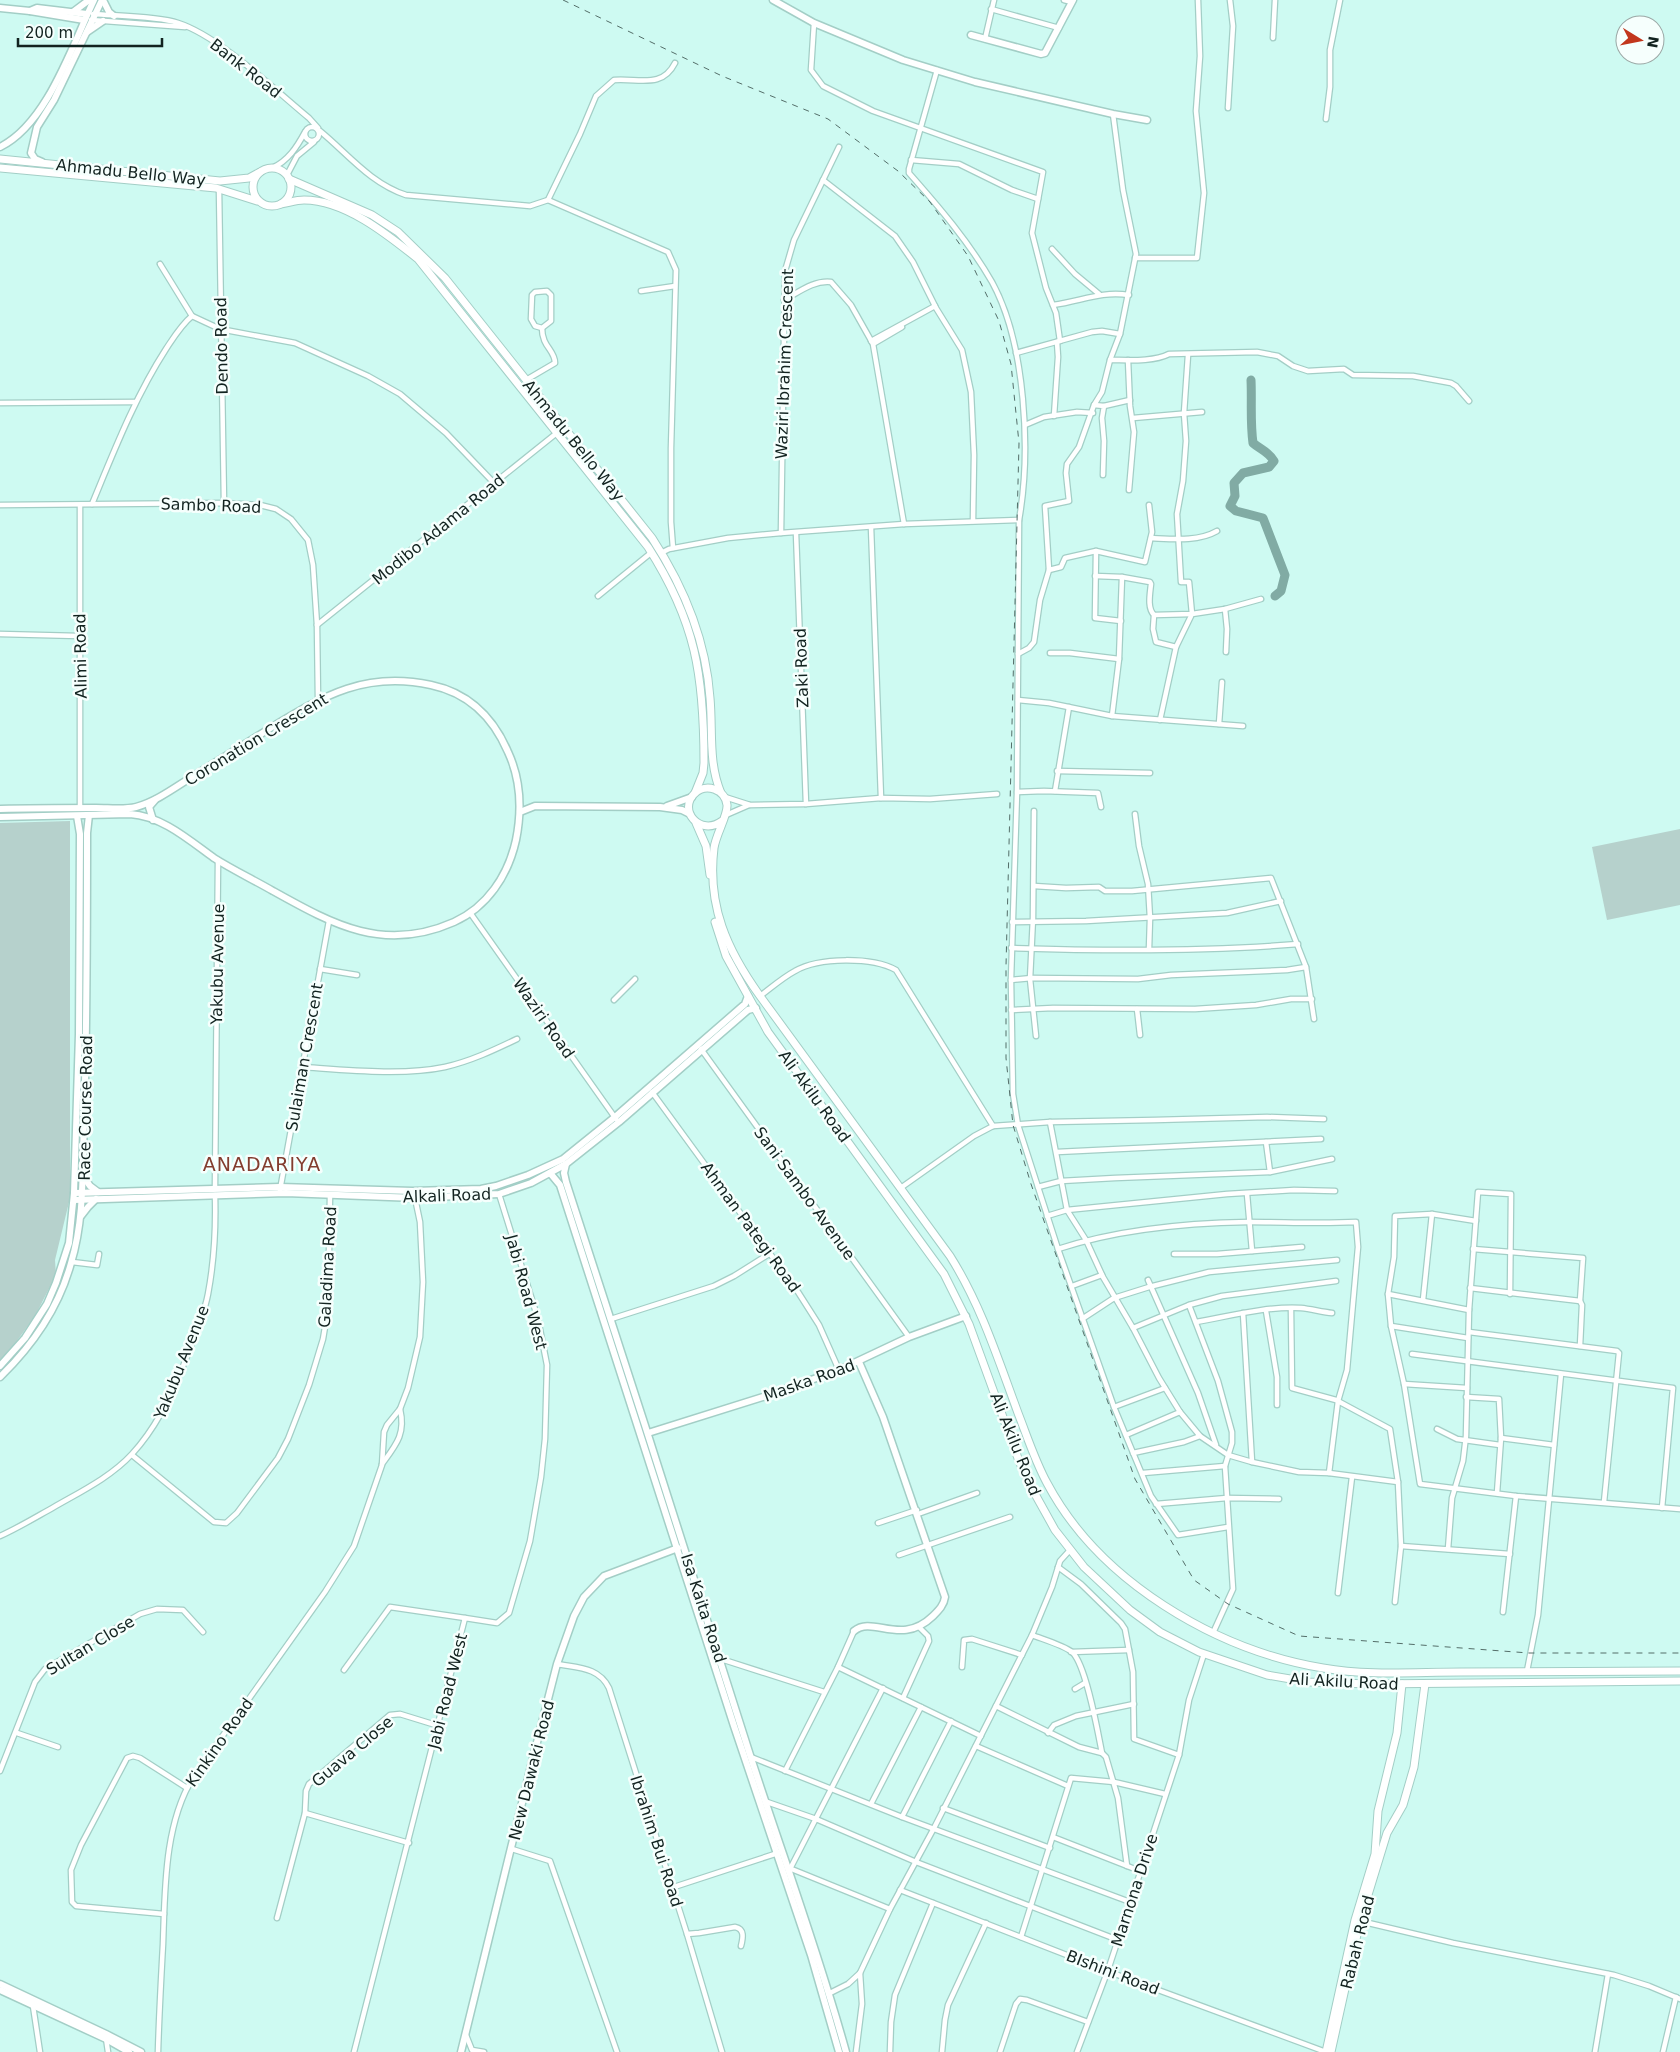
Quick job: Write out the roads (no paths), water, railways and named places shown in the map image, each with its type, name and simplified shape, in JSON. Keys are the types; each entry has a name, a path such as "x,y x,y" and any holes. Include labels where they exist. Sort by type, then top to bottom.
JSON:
{"main road":[{"path":"79,32 71,15 89,0"},
{"path":"0,147 26,128 43,107 94,0"},
{"path":"102,0 109,12 114,16"},
{"path":"46,164 35,159 31,152 35,133 54,100 102,0"},
{"path":"773,0 814,24 903,60 974,82 1147,120"},
{"path":"971,35 1041,54 1049,48 1072,1"},
{"name":"Bank Road","path":"0,8 30,11 37,8 86,17"},
{"path":"86,33 103,21"},
{"name":"Ahmadu Bello Way","path":"0,159 220,181 249,178 260,172"},
{"name":"Ahmadu Bello Way","path":"0,168 219,189 257,200"},
{"path":"272,168 278,169 288,177 290,193 281,204 270,207 257,200 252,186 260,172 272,168"},
{"name":"Ahmadu Bello Way","path":"288,177 372,216 398,232 445,278 662,553 688,604 703,651 710,698 713,772 723,795"},
{"name":"Ahmadu Bello Way","path":"281,204 303,200 325,202 374,226 418,259 652,552 674,590 682,610 690,633 701,684 704,763 703,773 693,795"},
{"name":"Coronation Crescent","path":"0,809 132,808 157,797 318,700 345,688 377,680 398,680 450,689 480,709 499,732 514,766 520,800 520,812 510,862 499,885 471,914 442,928 414,936 363,933 329,921 218,860 171,828 144,816 130,814 0,817"},
{"path":"520,800 535,806 660,807 682,810 705,826 711,826 724,818 727,806 723,795 717,790 705,788 684,802 660,807"},
{"path":"692,817 689,808 693,795"},
{"path":"153,820 149,813 149,807 157,797"},
{"path":"520,812 535,806"},
{"name":"Race Course Road","path":"0,1377 18,1360 43,1326 64,1286 72,1262 80,1217 87,1034 87,833 89,815"},
{"name":"Race Course Road","path":"0,1366 36,1323 56,1283 68,1243 74,1196 81,963 80,834 77,816"},
{"name":"Ali Akilu Road","path":"692,817 706,846 711,902 719,938 736,976 768,1032 940,1267 966,1316 1030,1485 1055,1530 1070,1550 1100,1583 1130,1610 1160,1632 1204,1654 1248,1669 1290,1680 1332,1684 1680,1682"},
{"name":"Ali Akilu Road","path":"724,818 714,848 716,906 726,941 745,976 937,1236 972,1293 1047,1483 1064,1511 1084,1538 1132,1582 1213,1633 1276,1658 1326,1669 1383,1672 1680,1671"},
{"name":"Alkali Road","path":"280,1190 330,1195 415,1198 499,1194 531,1183 566,1164 745,1004 748,996"},
{"name":"Alkali Road","path":"74,1196 280,1190 413,1192 481,1190 496,1186 528,1176 563,1159 652,1092 748,1010 756,1008"},
{"name":"Isa Kaita Road","path":"566,1164 564,1173 566,1182 588,1262 678,1548 705,1622 721,1659 751,1757 755,1778 767,1802 789,1869 814,1954 839,2052"},
{"name":"Isa Kaita Road","path":"550,1173 560,1184 611,1319 778,1853 830,1993 846,2052"},
{"path":"80,1217 98,1196 83,1176"},
{"name":"Maska Road","path":"648,1433 766,1396 839,1370 909,1337 966,1316"},
{"path":"854,1631 860,1626 865,1625 904,1631 919,1627 931,1618 945,1602 928,1544 878,1402 859,1362"},
{"name":"New Dawaki Road","path":"461,2052 557,1664 574,1616 584,1596 604,1576 678,1548"},
{"name":"Rabah Road","path":"1326,2052 1355,1920 1374,1854 1378,1811 1397,1734 1402,1684"},
{"name":"Rabah Road","path":"1331,2052 1360,1921 1387,1834 1403,1804 1414,1767 1425,1684"},
{"path":"0,1984 141,2052"},
{"path":"0,1990 33,2006 106,2036 129,2052"}],"street":[{"path":"985,39 994,0"},
{"path":"1064,0 1072,1"},
{"path":"1135,258 1198,258 1204,193 1196,111 1200,56 1198,0"},
{"path":"1228,108 1232,26 1230,0"},
{"path":"1273,38 1275,0"},
{"path":"1326,119 1330,87 1330,50 1340,0"},
{"path":"991,9 1059,28"},
{"name":"Bank Road","path":"86,17 114,16 166,20 178,23 216,43 304,114 369,175 395,191 406,195 530,206 548,200"},
{"name":"Bank Road","path":"94,17 103,21 186,27"},
{"path":"814,24 811,70 823,86 873,111 1043,172 1032,232 1046,288 1054,305 1059,342 1054,416"},
{"path":"673,548 671,466 676,270 668,252 548,200 596,96 614,80 660,80 670,74 675,63"},
{"path":"936,70 909,173 948,218 992,282 1004,310 1016,353 1025,425 1024,475 1019,520 1017,792 1015,885 1011,948 1013,1094 1018,1125 1058,1249 1114,1407 1156,1504 1178,1535 1228,1527"},
{"path":"272,168 286,160 300,142 308,123 304,114"},
{"path":"1018,654 1029,648 1034,642 1042,594 1049,570 1045,506 1069,500 1067,464 1079,447 1093,413 1094,405 1102,392 1110,360 1120,334 1129,295 1135,258 1119,164 1113,114"},
{"path":"288,177 297,156 316,141 319,130 311,127 306,130"},
{"path":"306,130 306,139 310,142 322,139 332,142"},
{"name":"Waziri Ibrahim Crescent","path":"781,533 785,271 794,240 839,147"},
{"path":"911,160 959,164 1012,190 1038,199"},
{"path":"823,180 894,236 913,262 935,307 962,350 971,392 974,455 972,521"},
{"name":"Dendo Road","path":"219,189 224,503"},
{"path":"1052,249 1075,274 1099,294"},
{"path":"160,264 192,316 220,329 295,342 368,376 400,394 446,433 494,483"},
{"path":"784,300 812,285 823,281 831,282 851,305 872,343 904,524"},
{"path":"641,291 675,286"},
{"path":"549,291 551,295 552,317 550,323 542,328 535,326 532,322 532,295 535,292 549,291"},
{"path":"1054,305 1099,294 1129,295"},
{"path":"872,343 935,307"},
{"path":"92,504 135,402 184,322 192,316"},
{"path":"526,380 555,363 555,358 543,341 542,328"},
{"path":"1016,353 1092,332 1107,331 1120,334"},
{"path":"1110,360 1164,357 1169,354 1257,352 1278,356 1293,366 1308,371 1344,370 1353,375 1413,376 1456,386 1469,401"},
{"path":"1160,720 1176,647 1192,614 1189,582 1181,582 1177,514 1183,481 1186,441 1184,413 1188,355"},
{"path":"1128,360 1133,418 1133,456 1129,490"},
{"path":"1094,405 1104,406 1130,400"},
{"path":"0,403 135,402"},
{"path":"1103,475 1104,441 1102,418 1104,406"},
{"path":"1025,425 1041,418 1077,412 1093,413"},
{"path":"1133,418 1202,412"},
{"name":"Modibo Adama Road","path":"317,625 558,432"},
{"name":"Sambo Road","path":"0,505 224,503 260,505 276,509 291,519 308,540 313,565 317,625 318,700"},
{"name":"Alimi Road","path":"80,505 80,808"},
{"path":"1049,570 1061,567 1065,558 1096,551 1145,562 1152,532 1149,505"},
{"path":"662,553 673,548 728,538 781,533 904,524 1019,520"},
{"path":"871,527 881,798"},
{"path":"1151,538 1179,539 1203,536 1217,531"},
{"name":"Zaki Road","path":"796,532 806,804"},
{"path":"1096,551 1095,618 1121,621"},
{"path":"598,596 652,552"},
{"path":"1095,576 1122,576 1150,582 1150,604 1151,612 1154,615 1153,629 1156,642 1176,647"},
{"path":"1112,716 1119,659 1122,576"},
{"path":"1154,615 1192,614 1225,609 1261,599"},
{"path":"1225,609 1227,629 1226,652"},
{"path":"0,634 79,636"},
{"path":"1050,653 1070,653 1119,659"},
{"path":"1219,724 1222,682"},
{"path":"1018,700 1069,707 1112,716 1243,726"},
{"path":"1055,791 1069,707"},
{"path":"1057,771 1150,773"},
{"path":"1017,792 1098,793 1101,807"},
{"path":"723,795 750,805 806,804 881,798 930,799 997,794"},
{"path":"724,818 750,805"},
{"path":"1034,812 1034,886 1030,979 1036,1036"},
{"path":"1135,814 1148,890 1150,918 1148,950"},
{"name":"Yakubu Avenue","path":"0,1536 83,1490 108,1474 132,1455 154,1426 169,1400 200,1322 208,1296 213,1265 216,1220 218,860"},
{"path":"1034,886 1066,888 1099,887 1105,891 1148,890 1271,878 1306,967 1314,1020"},
{"path":"1012,922 1150,918 1228,913 1281,902"},
{"name":"Waziri Road","path":"471,914 617,1120"},
{"name":"Sulaiman Crescent","path":"280,1190 329,921"},
{"path":"1011,948 1096,951 1248,948 1298,944"},
{"path":"760,996 795,970 809,965 825,962 864,960 896,970 993,1126"},
{"path":"1011,980 1138,979 1171,975 1287,970 1306,967"},
{"path":"320,969 357,975"},
{"path":"614,1000 636,979"},
{"path":"1011,1010 1033,1008 1195,1009 1256,1005 1292,999 1312,999"},
{"path":"1137,1008 1140,1035"},
{"path":"302,1067 399,1070 444,1067 493,1051 517,1038"},
{"name":"Sani Sambo Avenue","path":"702,1048 909,1337"},
{"name":"Ahman Pategi Road","path":"652,1092 798,1292 819,1325 839,1370"},
{"path":"902,1187 974,1136 993,1126 1050,1122 1267,1117 1324,1119"},
{"path":"1050,1122 1067,1210 1086,1240 1114,1298 1133,1328 1164,1388 1180,1412 1200,1436 1228,1454 1281,1469 1398,1482"},
{"path":"1057,1152 1321,1139"},
{"path":"1266,1142 1270,1172"},
{"path":"1038,1187 1061,1181 1270,1172 1332,1159"},
{"path":"1047,1216 1067,1210 1218,1195 1277,1191 1335,1191"},
{"path":"1448,1549 1452,1498 1463,1461 1465,1439 1470,1288 1478,1192 1512,1194 1510,1294"},
{"name":"Jabi Road West","path":"354,2052 439,1726 465,1618 497,1623 509,1613 530,1541 541,1477 545,1439 547,1365 538,1319 499,1194"},
{"path":"1247,1194 1252,1251"},
{"name":"Galadima Road","path":"132,1455 214,1522 226,1523 237,1513 278,1458 288,1439 323,1339 328,1309 330,1195"},
{"name":"Kinkino Road","path":"382,1465 384,1432 387,1425 400,1410 408,1388 420,1337 423,1282 420,1222 415,1198"},
{"path":"1423,1300 1432,1214"},
{"path":"1476,1220 1432,1214 1395,1216 1394,1257 1388,1294 1391,1326 1404,1384 1420,1484 1516,1496 1680,1509"},
{"path":"1058,1249 1086,1240 1131,1230 1194,1224 1356,1222 1358,1247 1347,1370 1338,1401 1329,1473"},
{"path":"1174,1254 1217,1254 1302,1247"},
{"path":"1473,1249 1583,1258 1580,1301 1582,1305 1580,1346"},
{"path":"72,1262 96,1265 99,1254"},
{"path":"611,1319 714,1286 769,1254"},
{"path":"1082,1319 1114,1298 1209,1272 1337,1260"},
{"path":"1072,1286 1102,1275"},
{"path":"1148,1280 1149,1287 1198,1393 1216,1445"},
{"path":"1133,1328 1189,1305 1222,1296 1336,1281"},
{"path":"1470,1288 1580,1301"},
{"path":"1388,1294 1469,1310"},
{"path":"1189,1305 1218,1381 1232,1432 1232,1443 1225,1466 1233,1589 1228,1604 1213,1633"},
{"path":"1291,1308 1291,1387 1304,1393 1338,1401 1390,1430 1398,1482 1401,1546 1395,1602"},
{"path":"1196,1322 1243,1313 1291,1308 1332,1313"},
{"path":"1266,1311 1277,1377 1277,1405"},
{"path":"1243,1313 1252,1462"},
{"path":"1391,1326 1468,1338"},
{"path":"1469,1332 1617,1351 1619,1353 1604,1502"},
{"path":"1412,1354 1673,1388 1662,1508"},
{"path":"1526,1671 1538,1616 1561,1374"},
{"path":"1404,1384 1466,1388"},
{"path":"1114,1407 1164,1388"},
{"path":"1466,1397 1499,1400 1501,1438 1497,1493"},
{"name":"Kinkino Road","path":"158,2052 166,1884 174,1823 187,1788 325,1592 354,1546 382,1465 401,1433 402,1419 400,1410"},
{"path":"1126,1435 1180,1412"},
{"path":"1437,1429 1452,1437 1500,1445"},
{"path":"1133,1453 1184,1442 1200,1436"},
{"path":"1501,1438 1554,1445"},
{"path":"1143,1473 1225,1466"},
{"path":"1338,1593 1352,1477"},
{"path":"878,1523 977,1493"},
{"path":"1504,1612 1516,1496"},
{"path":"1156,1504 1177,1500 1197,1501 1227,1498 1279,1499"},
{"path":"899,1555 1010,1517"},
{"path":"1401,1546 1510,1554"},
{"path":"830,1993 848,1984 860,1973 890,1909 934,1828 1032,1635 1052,1588 1058,1567 1064,1555 1070,1550"},
{"path":"1058,1567 1081,1584 1125,1629 1133,1672 1134,1739 1179,1755"},
{"path":"344,1670 390,1607 465,1618"},
{"name":"Sultan Close","path":"0,1772 17,1733 35,1682 45,1670 140,1614 157,1609 183,1610 203,1632"},
{"path":"903,1698 929,1642 928,1636 919,1627"},
{"path":"785,1771 838,1667 854,1631"},
{"path":"1032,1635 1071,1652 1129,1650"},
{"path":"962,1667 964,1640 972,1639 1022,1655"},
{"path":"1071,1652 1081,1669 1094,1712 1102,1753 1106,1758 1114,1782 1118,1798 1127,1866"},
{"name":"Marnona Drive","path":"1078,2052 1108,1970 1179,1755 1189,1700 1204,1654"},
{"path":"721,1659 824,1692"},
{"name":"Ibrahim Bui Road","path":"557,1664 596,1672 606,1681 687,1934 722,2052"},
{"path":"838,1667 981,1736"},
{"path":"1075,1689 1085,1683"},
{"path":"883,1688 789,1869 890,1909"},
{"path":"1048,1733 1054,1725 1094,1712 1134,1704"},
{"path":"996,1706 1079,1747 1102,1753"},
{"path":"871,1804 921,1707"},
{"name":"Guava Close","path":"305,1814 306,1791 309,1784 390,1715 400,1714 439,1726"},
{"path":"902,1817 951,1721"},
{"path":"17,1733 58,1747"},
{"path":"976,1746 1068,1786"},
{"path":"164,1914 76,1906 72,1902 71,1870 81,1845 127,1758 133,1756 140,1758 187,1788"},
{"path":"751,1757 902,1817 1130,1902"},
{"path":"1021,1937 1071,1778 1114,1782 1165,1794"},
{"path":"767,1802 816,1819 916,1862 1118,1940"},
{"path":"943,1808 1050,1848"},
{"path":"277,1918 305,1814 409,1843"},
{"path":"1053,1837 1140,1871"},
{"path":"512,1849 550,1861 617,2052"},
{"path":"672,1888 778,1853"},
{"name":"BIshini Road","path":"900,1890 1326,2052"},
{"path":"890,2052 891,2022 895,1995 933,1903"},
{"path":"1360,1921 1453,1943 1608,1974 1649,1986 1678,1998 1663,2052"},
{"path":"942,2052 948,2005 986,1923"},
{"path":"687,1934 735,1927 742,1931 741,1946"},
{"path":"856,2052 862,2004 860,1973"},
{"path":"1594,2052 1608,1974"},
{"path":"1000,2052 1016,2004 1020,1999 1088,2022"},
{"path":"33,2006 40,2052"},
{"path":"466,2035 470,2051 484,2052"},
{"path":"106,2036 108,2052"}],"waterway":[{"path":"1251,380 1253,443 1267,453 1274,461 1269,467 1243,473 1234,483 1235,496 1230,506 1236,511 1263,518 1285,575 1281,591 1275,596"}],"railway":[{"path":"563,0 722,76 828,119 898,171 930,202 968,256 999,321 1011,364 1019,443 1006,966 1006,1058 1013,1125 1031,1184 1135,1479 1194,1580 1228,1604 1299,1636 1529,1653 1680,1653"}],"district":[{"name":"ANADARIYA","path":"262,1164"}]}
